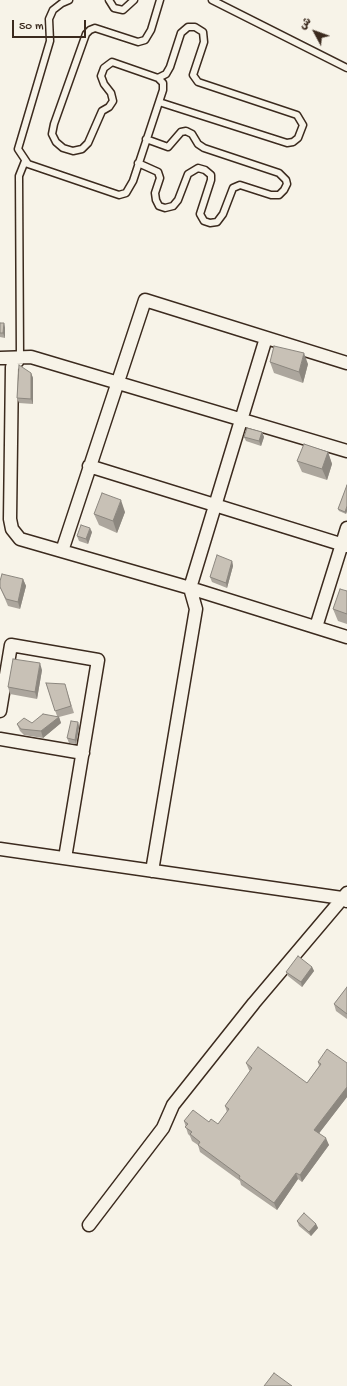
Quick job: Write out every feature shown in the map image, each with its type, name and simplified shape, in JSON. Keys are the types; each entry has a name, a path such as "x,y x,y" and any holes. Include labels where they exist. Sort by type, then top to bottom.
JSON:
{"street":[{"path":"62,551 116,383 145,300 347,363"},
{"path":"152,871 196,609 190,588 266,338"},
{"path":"0,358 31,357 347,451"},
{"path":"20,358 12,367 10,518 12,529 20,539 190,588 347,637"},
{"path":"89,466 344,546"},
{"path":"316,627 344,546 347,528"},
{"path":"0,711 5,644 98,660 65,858"},
{"path":"0,739 83,753"},
{"path":"0,849 345,897"},
{"path":"89,1224 163,1128 173,1105 254,1003 345,897"}],"lane":[{"path":"69,0 62,2 53,10 49,19 50,41 18,149 28,164 119,195 126,193 130,188 163,90 163,83 158,78 112,62 104,68 101,76 104,84 111,93 113,101 109,107 102,111 97,119 88,143 82,149 73,151 63,148 56,142 52,134 54,124 86,34 95,28 129,40 138,42 145,40 151,30 160,0"},
{"path":"109,0 114,8 123,10 134,0"},
{"path":"212,0 347,68"},
{"path":"158,78 166,74 170,67 181,33 188,27 195,27 203,32 204,42 193,75 198,82 293,113 302,121 304,125 298,138 293,142 286,143 159,102"},
{"path":"138,163 158,172 160,178 155,193 156,200 159,206 165,208 173,206 178,200 188,174 198,168 205,170 211,175 211,180 200,214 204,221 210,223 217,222 223,214 233,188 240,185 279,195 287,184 286,180 279,173 204,148 198,144 192,134 186,131 182,132 168,147 146,139"},
{"path":"20,358 19,176 26,161"}],"building":[{"path":"0,323 4,323 3,333 0,333"},
{"path":"274,346 304,353 299,372 270,362"},
{"path":"19,365 31,373 31,399 17,398"},
{"path":"247,428 262,432 259,441 244,437"},
{"path":"304,444 328,452 322,469 297,461"},
{"path":"347,485 347,506 345,512 338,509"},
{"path":"102,493 121,500 113,521 94,514"},
{"path":"81,525 90,528 86,539 77,536"},
{"path":"217,555 232,561 226,583 210,577"},
{"path":"2,574 23,579 18,602 6,599 0,587"},
{"path":"340,589 347,591 347,614 333,609"},
{"path":"13,659 40,663 35,692 8,687"},
{"path":"46,683 65,684 71,706 55,711"},
{"path":"43,714 59,717 41,731 21,729 17,724 24,718 32,723"},
{"path":"71,721 78,722 75,740 67,738"},
{"path":"298,956 312,967 301,982 286,972"},
{"path":"347,987 347,1014 334,1004"},
{"path":"258,1047 307,1083 321,1064 318,1062 327,1049 347,1063 347,1087 314,1130 326,1138 300,1175 296,1173 274,1203 239,1178 240,1176 198,1145 200,1142 190,1134 192,1132 185,1127 188,1124 184,1121 193,1110 209,1122 211,1119 218,1124 229,1109 225,1106 252,1068 246,1063"},
{"path":"304,1213 316,1224 309,1232 297,1221"},
{"path":"274,1373 292,1386 264,1386"}]}
